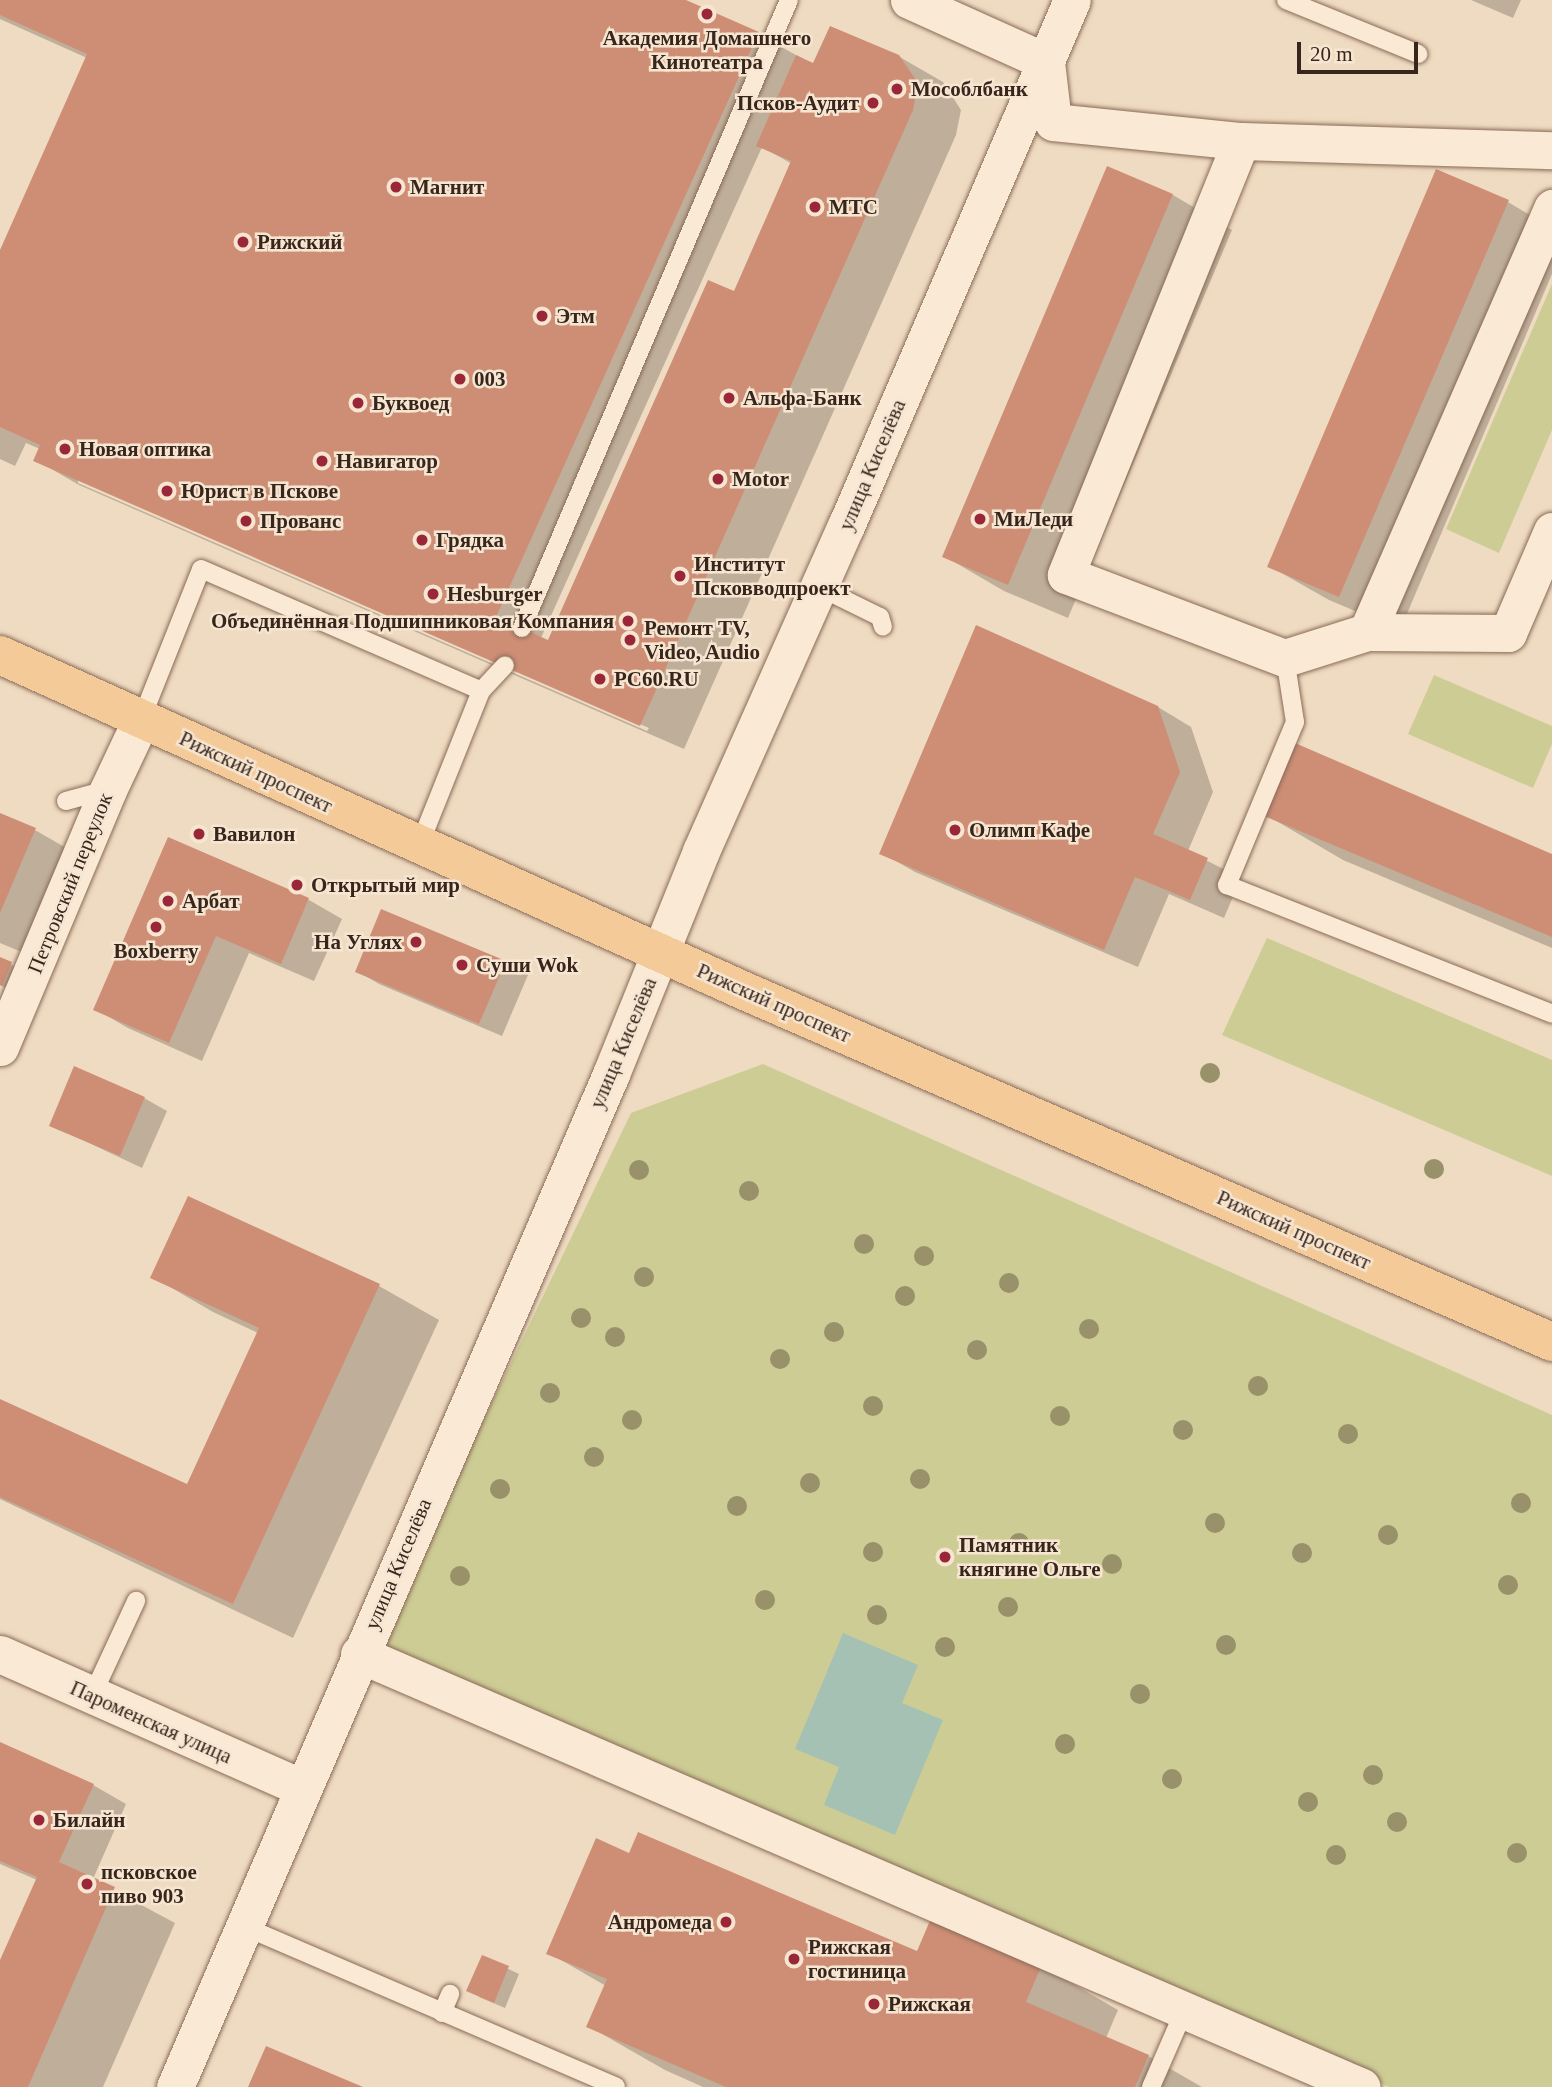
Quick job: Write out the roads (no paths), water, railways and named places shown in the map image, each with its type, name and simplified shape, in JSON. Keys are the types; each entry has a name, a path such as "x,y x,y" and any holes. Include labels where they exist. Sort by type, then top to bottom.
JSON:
{"main road":[{"name":"Рижский проспект","path":"0,655 660,953 1552,1342"}],"street":[{"path":"908,0 1046,62 1053,122 1241,141 1552,150"},
{"name":"улица Киселёва","path":"175,2087 660,953 701,851 819,587 1072,0"},
{"path":"1241,141 1066,575 1285,658 1367,632 1508,633 1552,531"},
{"path":"1367,632 1552,208"},
{"name":"Петровский переулок","path":"0,1047 108,790 141,720"},
{"name":"Пароменская улица","path":"0,1654 302,1788"},
{"path":"359,1654 1184,2011 1339,2082"}],"lane":[{"path":"522,628 789,0"},
{"path":"1286,0 1418,54"},
{"path":"141,720 201,569 481,691"},
{"path":"819,587 880,617 883,627"},
{"path":"1285,658 1295,723 1227,885 1552,1014"},
{"path":"419,846 481,691 505,665"},
{"path":"66,801 108,790"},
{"path":"92,1696 136,1601"},
{"path":"243,1926 616,2087"},
{"path":"442,2013 450,1994"},
{"path":"1151,2087 1184,2011"}],"place":[{"name":"Академия Домашнего Кинотеатра","path":"707,14"},
{"name":"Мособлбанк","path":"897,89"},
{"name":"Псков-Аудит","path":"873,103"},
{"name":"Магнит","path":"396,187"},
{"name":"МТС","path":"815,207"},
{"name":"Рижский","path":"243,242"},
{"name":"Этм","path":"542,316"},
{"name":"003","path":"460,379"},
{"name":"Альфа-Банк","path":"729,398"},
{"name":"Буквоед","path":"358,403"},
{"name":"Новая оптика","path":"65,449"},
{"name":"Навигатор","path":"322,461"},
{"name":"Motor","path":"718,479"},
{"name":"Юрист в Пскове","path":"167,491"},
{"name":"МиЛеди","path":"980,519"},
{"name":"Прованс","path":"246,521"},
{"name":"Грядка","path":"422,540"},
{"name":"Институт Псковводпроект","path":"680,576"},
{"name":"Hesburger","path":"433,594"},
{"name":"Объединённая Подшипниковая Компания","path":"628,621"},
{"name":"Ремонт TV, Video, Audio","path":"630,640"},
{"name":"PC60.RU","path":"600,679"},
{"name":"Олимп Кафе","path":"955,830"},
{"name":"Вавилон","path":"199,834"},
{"name":"Открытый мир","path":"297,885"},
{"name":"Арбат","path":"168,901"},
{"name":"Boxberry","path":"156,927"},
{"name":"На Углях","path":"416,942"},
{"name":"Суши Wok","path":"462,965"},
{"name":"Памятник княгине Ольге","path":"945,1557"},
{"name":"Билайн","path":"39,1820"},
{"name":"псковское пиво 903","path":"87,1884"},
{"name":"Андромеда","path":"726,1922"},
{"name":"Рижская гостиница","path":"794,1959"},
{"name":"Рижская","path":"874,2004"}]}
